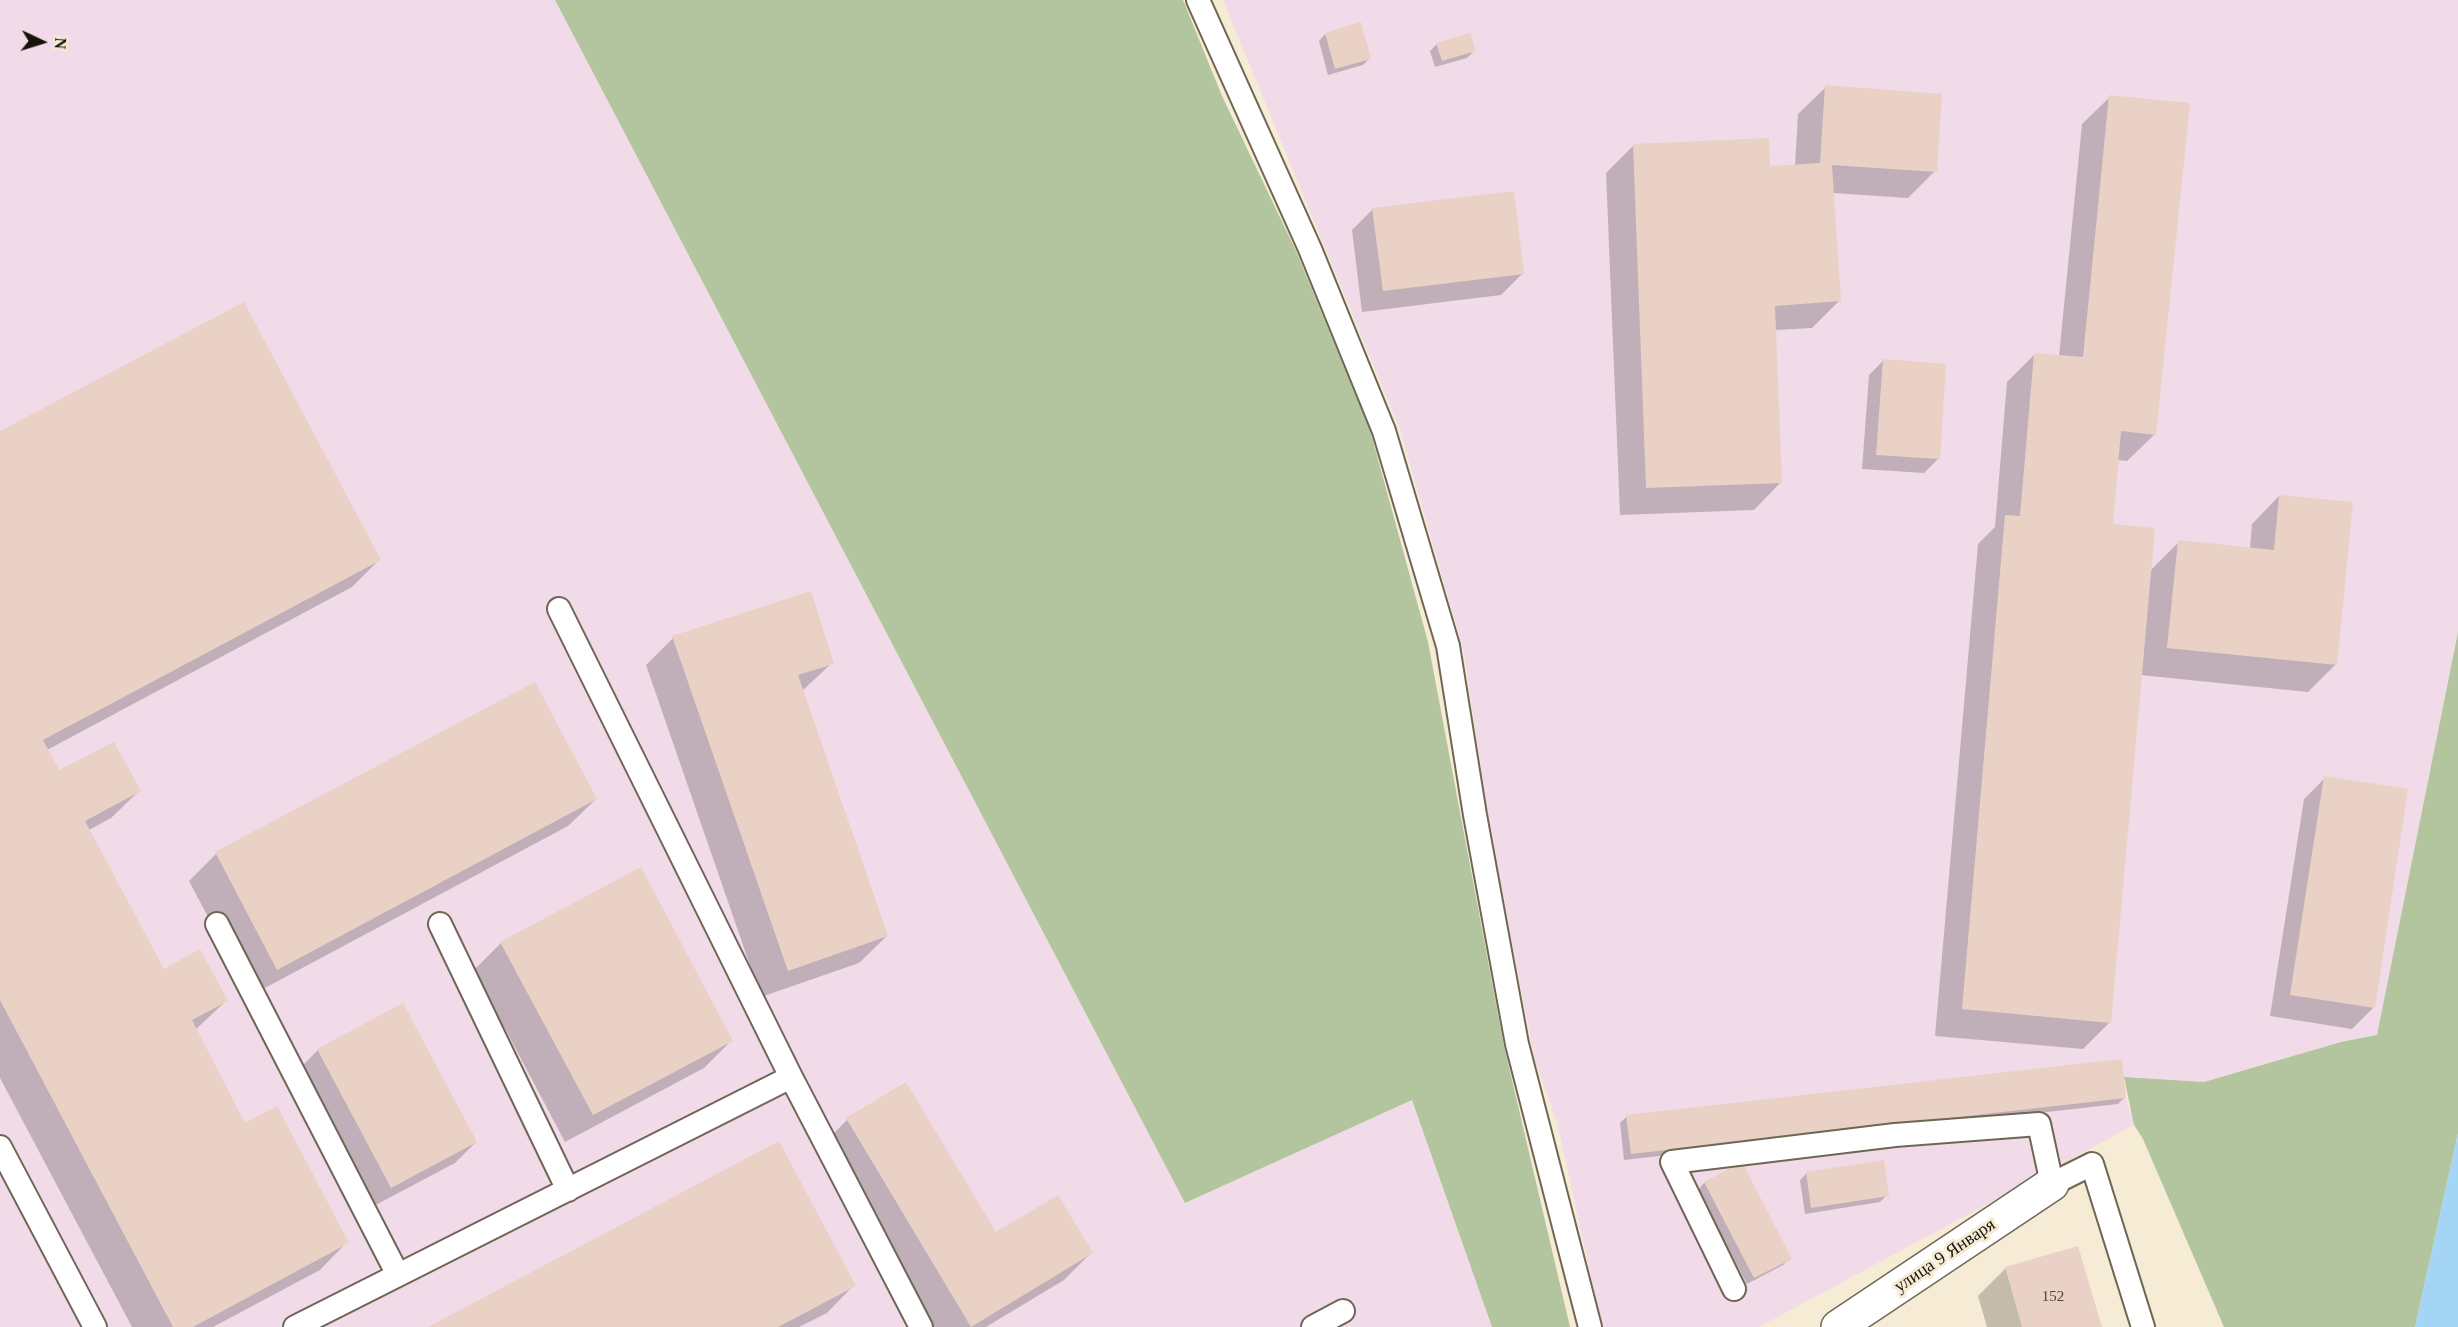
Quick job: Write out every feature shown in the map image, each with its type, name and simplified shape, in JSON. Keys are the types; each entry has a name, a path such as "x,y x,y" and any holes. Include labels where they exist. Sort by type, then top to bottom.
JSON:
{"street":[{"name":"улица 9 Января","path":"1838,1327 2052,1184"}],"lane":[{"path":"1198,0 1310,249 1384,431 1445,635 1517,1044 1590,1327"},
{"path":"560,609 791,1077 921,1327"},
{"path":"217,924 398,1275"},
{"path":"440,924 568,1190"},
{"path":"295,1327 791,1077"},
{"path":"1734,1289 1672,1162 1895,1135 2039,1124 2052,1184 2092,1164 2143,1327"},
{"path":"0,1147 95,1327"},
{"path":"1313,1327 1343,1311"}],"shaded area":[{"path":"0,0 555,0 1185,1203 1412,1100 1492,1327 0,1327"},
{"path":"1223,0 2458,0 2458,632 2377,1035 2341,1042 2204,1082 2124,1077 2126,1098 2134,1125 1759,1327 1602,1327 1557,1122 1535,1061 1491,837 1464,653 1400,430"}],"green space":[{"path":"555,0 1183,0 1222,96 1296,251 1370,430 1428,642 1504,1046 1570,1327 1492,1327 1412,1100 1185,1203"},
{"path":"2458,632 2458,1133 2415,1327 2224,1327 2143,1139 2134,1125 2124,1077 2204,1082 2341,1042 2377,1035"}],"water":[{"path":"2458,1133 2458,1327 2415,1327"}],"building":[{"path":"1361,22 1371,59 1335,69 1325,33"},
{"path":"1470,33 1476,51 1442,61 1436,43"},
{"path":"1825,85 1942,94 1937,172 1832,165 1841,301 1775,306 1782,483 1646,488 1633,144 1769,138 1770,166 1820,163"},
{"path":"2109,95 2190,103 2156,435 2121,431 2113,524 2155,528 2111,1023 1962,1009 2005,515 2020,516 2034,353 2083,357"},
{"path":"1514,191 1524,274 1383,291 1372,208"},
{"path":"244,302 381,560 43,740 59,770 114,742 141,791 85,821 164,969 200,949 228,1001 192,1020 245,1123 277,1106 349,1243 193,1327 173,1327 0,1000 0,431"},
{"path":"1883,359 1946,364 1940,459 1876,455"},
{"path":"2279,495 2353,502 2337,665 2167,648 2178,540 2274,550"},
{"path":"811,591 834,664 798,675 888,936 788,971 672,636"},
{"path":"535,682 597,799 277,970 215,852"},
{"path":"2324,776 2408,789 2375,1008 2290,995"},
{"path":"641,867 733,1041 593,1115 500,942"},
{"path":"403,1003 477,1142 391,1188 317,1049"},
{"path":"2122,1059 2126,1098 1631,1154 1626,1115"},
{"path":"906,1082 996,1232 1058,1195 1093,1253 971,1327 846,1118"},
{"path":"779,1141 856,1286 778,1327 428,1327"},
{"path":"1884,1160 1889,1196 1811,1208 1806,1172"},
{"path":"1742,1162 1792,1259 1754,1278 1704,1182"},
{"path":"2078,1246 2102,1327 2022,1327 2005,1267"}]}
